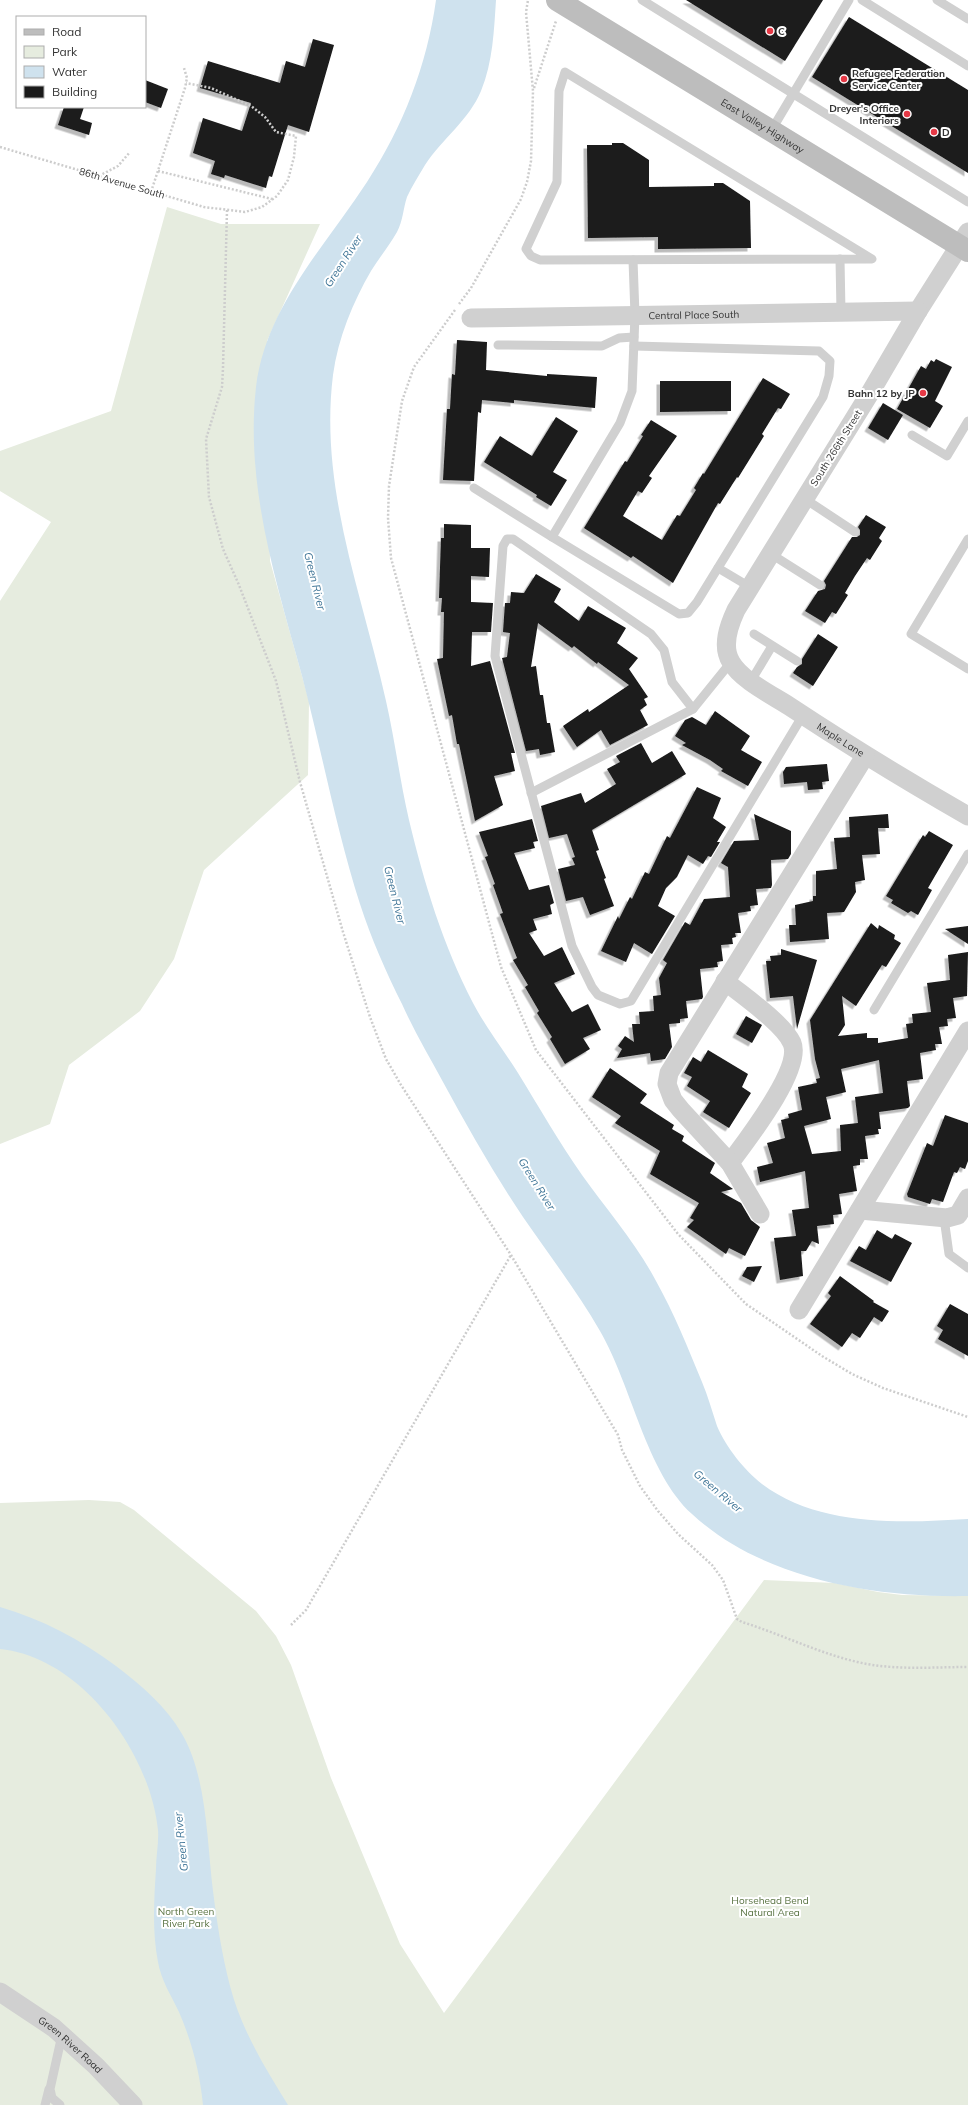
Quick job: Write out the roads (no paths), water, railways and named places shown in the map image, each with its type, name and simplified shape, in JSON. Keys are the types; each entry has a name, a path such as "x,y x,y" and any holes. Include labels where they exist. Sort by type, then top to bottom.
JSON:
{"main road":[{"name":"East Valley Highway","path":"561,2 771,131 965,243"}],"street":[{"name":"South 266th Street","path":"729,655 728,627 750,587 805,499 918,311 965,243"},
{"name":"Central Place South","path":"471,318 918,311"},
{"name":"Maple Lane","path":"729,655 751,681 865,756 968,816"},
{"path":"760,1214 730,1163 673,1100 667,1084 669,1073 865,756"},
{"path":"726,981 782,1029 792,1044 794,1053 783,1085 764,1117 730,1163"},
{"path":"800,1310 968,1031"},
{"path":"860,1210 944,1218 958,1214 968,1198"},
{"name":"Green River Road","path":"0,1992 30,2011 62,2035 133,2105"}],"lane":[{"path":"642,0 968,202"},
{"path":"771,131 849,0"},
{"path":"862,0 968,66"},
{"path":"937,0 968,19"},
{"path":"565,72 872,259 633,260 540,260 531,256 526,249 558,182 559,91 565,72"},
{"path":"840,259 841,312"},
{"path":"552,537 620,423 628,405 632,391 635,315 633,260"},
{"path":"474,488 679,614 688,613 697,602 823,397 829,376 830,361 819,351 634,341 618,338 602,346 498,345"},
{"path":"912,435 947,456 968,421"},
{"path":"805,499 855,532"},
{"path":"693,710 672,682 664,650 651,634 513,538 507,539 503,546 495,656 572,946 592,987 598,995 620,1004 631,1001 803,715"},
{"path":"968,539 911,634 968,669"},
{"path":"771,554 820,585"},
{"path":"718,568 750,587"},
{"path":"754,634 797,661"},
{"path":"751,681 772,646"},
{"path":"531,794 693,710 729,655"},
{"path":"874,1010 968,854"},
{"path":"944,1218 949,1254 968,1268"},
{"path":"45,2105 62,2035"},
{"path":"50,2089 52,2098 60,2105"}],"water":[{"name":"Green River","path":"436,0 496,0 492,46 488,69 481,91 470,111 425,165 413,185 407,197 401,224 391,242 371,271 352,308 342,334 335,361 330,417 332,458 337,499 345,540 386,701 409,820 435,913 452,959 478,1012 574,1163 640,1253 656,1281 686,1344 704,1387 717,1426 725,1442 736,1458 762,1484 784,1498 809,1508 835,1515 888,1521 968,1519 968,1596 932,1596 858,1588 821,1580 786,1569 752,1555 720,1536 692,1514 676,1496 651,1452 611,1353 600,1331 502,1184 472,1134 417,1034 385,967 360,904 351,876 265,533 255,461 254,424 256,387 262,358 272,330 284,304 316,254 367,182 392,140 412,95 420,72 432,24"},
{"name":"Green River","path":"0,1607 16,1612 61,1631 103,1656 144,1688 161,1705 182,1734 197,1770 205,1810 216,1915 230,1986 240,2018 254,2048 288,2105 203,2105 198,2069 192,2046 184,2023 159,1969 156,1951 154,1916 158,1830 152,1800 141,1770 126,1741 106,1713 83,1689 58,1670 30,1656 0,1649"}],"place":[{"name":"C","path":"770,31"},
{"name":"Refugee Federation Service Center","path":"844,79"},
{"name":"Dreyer's Office Interiors","path":"907,114"},
{"name":"D","path":"934,132"},
{"name":"Bahn 12 by JP","path":"923,393"}],"park label":[{"name":"Horsehead Bend Natural Area","path":"770,1906"},
{"name":"North Green River Park","path":"186,1916"}]}
